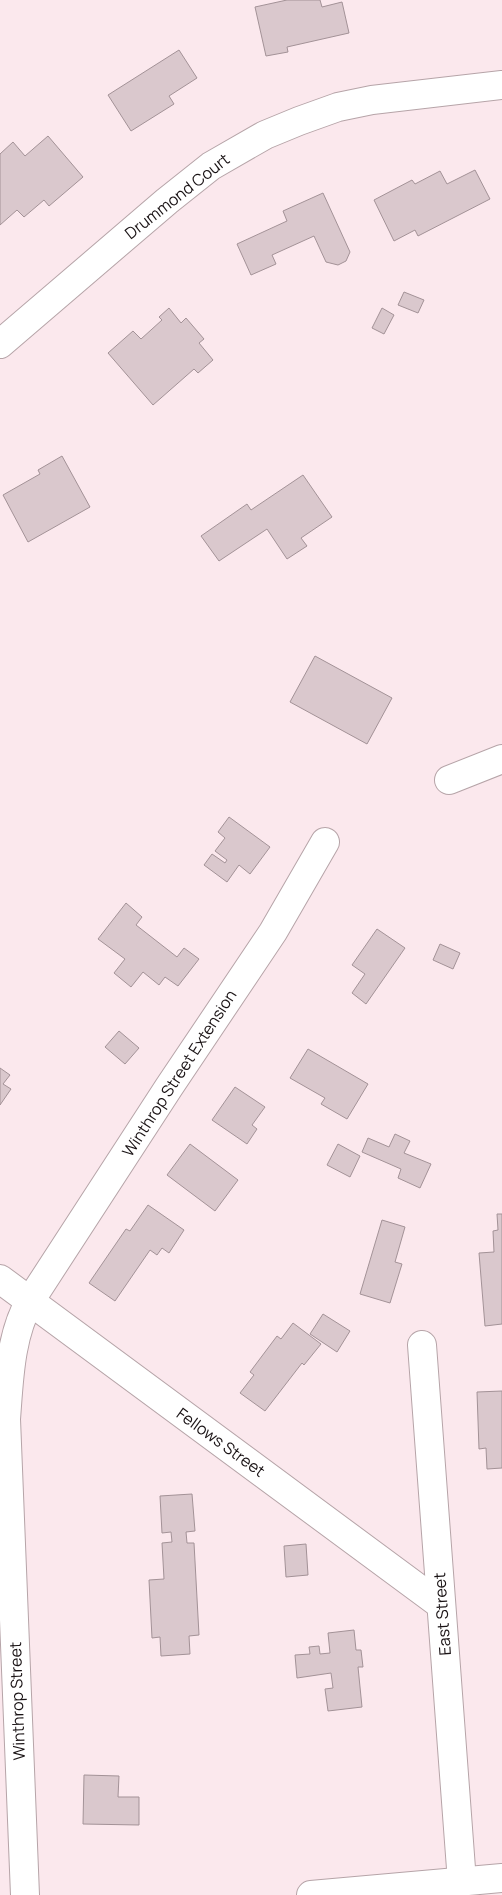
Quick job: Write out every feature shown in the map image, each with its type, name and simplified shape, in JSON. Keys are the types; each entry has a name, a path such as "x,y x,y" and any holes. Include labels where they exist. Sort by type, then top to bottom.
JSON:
{"street":[{"name":"Drummond Court","path":"0,344 167,201 211,166 265,135 338,107 403,96 502,85"},
{"path":"449,780 502,759"},
{"name":"Winthrop Street Extension","path":"30,1301 169,1087 273,932 325,842"},
{"name":"Fellows Street","path":"0,1279 442,1605"},
{"name":"Winthrop Street","path":"24,1895 6,1419 12,1353 25,1309 30,1301"},
{"name":"East Street","path":"422,1345 462,1882"},
{"path":"311,1895 502,1878"}],"building":[{"path":"287,0 320,0 322,7 342,2 349,33 287,47 288,52 266,56 255,7"},
{"path":"179,50 197,78 169,96 174,104 131,131 108,95"},
{"path":"48,136 83,177 49,206 44,200 24,217 17,210 0,225 0,154 13,142 25,156"},
{"path":"475,170 490,199 418,236 415,230 394,241 374,200 412,180 415,184 440,171 447,184"},
{"path":"323,193 350,252 346,261 338,265 326,262 314,236 272,255 276,264 251,275 237,244 287,221 283,211"},
{"path":"404,292 424,300 418,313 398,305"},
{"path":"169,308 181,323 186,318 204,339 199,343 213,360 198,373 194,369 153,405 108,353 133,331 141,339 162,320 159,317"},
{"path":"382,308 394,315 384,334 372,328"},
{"path":"62,456 90,507 28,542 3,495 40,474 38,470"},
{"path":"303,475 332,517 301,538 307,546 287,559 267,529 219,561 201,536 247,504 251,510"},
{"path":"315,656 392,698 367,744 290,702"},
{"path":"229,817 270,847 250,874 239,865 227,882 204,865 212,854 225,863 227,860 215,851 225,838 218,832"},
{"path":"126,903 142,917 136,925 177,957 184,948 199,959 178,986 165,977 159,985 143,972 131,987 114,973 125,959 98,939"},
{"path":"377,929 405,948 366,1004 352,993 365,974 352,965"},
{"path":"440,944 460,953 453,969 433,960"},
{"path":"119,1031 139,1048 125,1064 105,1047"},
{"path":"308,1049 368,1084 347,1119 321,1104 325,1098 290,1078"},
{"path":"0,1068 10,1075 3,1084 11,1089 0,1105"},
{"path":"235,1087 265,1107 252,1125 257,1129 247,1144 212,1120"},
{"path":"395,1134 410,1141 404,1153 431,1164 420,1188 398,1178 401,1169 362,1152 368,1138 389,1147"},
{"path":"190,1144 238,1180 215,1211 167,1175"},
{"path":"338,1144 360,1156 350,1177 327,1165"},
{"path":"148,1205 184,1230 169,1253 162,1248 157,1255 150,1250 115,1301 89,1283 126,1229 130,1231"},
{"path":"497,1214 502,1214 502,1324 485,1326 479,1253 494,1252 493,1231 498,1230"},
{"path":"382,1220 405,1227 395,1262 402,1264 390,1303 360,1294"},
{"path":"323,1314 350,1331 337,1352 310,1334"},
{"path":"293,1323 321,1344 304,1365 302,1363 265,1411 240,1393 254,1375 250,1372 277,1336 281,1339"},
{"path":"502,1391 502,1468 487,1469 486,1448 479,1449 477,1392"},
{"path":"192,1494 195,1531 186,1532 187,1543 194,1543 199,1635 189,1636 190,1654 161,1656 160,1637 152,1638 149,1580 164,1579 162,1543 172,1542 171,1532 162,1533 160,1496"},
{"path":"306,1544 308,1575 286,1577 284,1546"},
{"path":"354,1630 356,1650 361,1650 363,1667 358,1667 362,1707 328,1711 325,1689 333,1688 331,1673 297,1678 295,1655 310,1654 309,1647 319,1646 320,1654 330,1653 328,1633"},
{"path":"84,1775 119,1776 118,1797 139,1797 139,1825 83,1824"}]}
